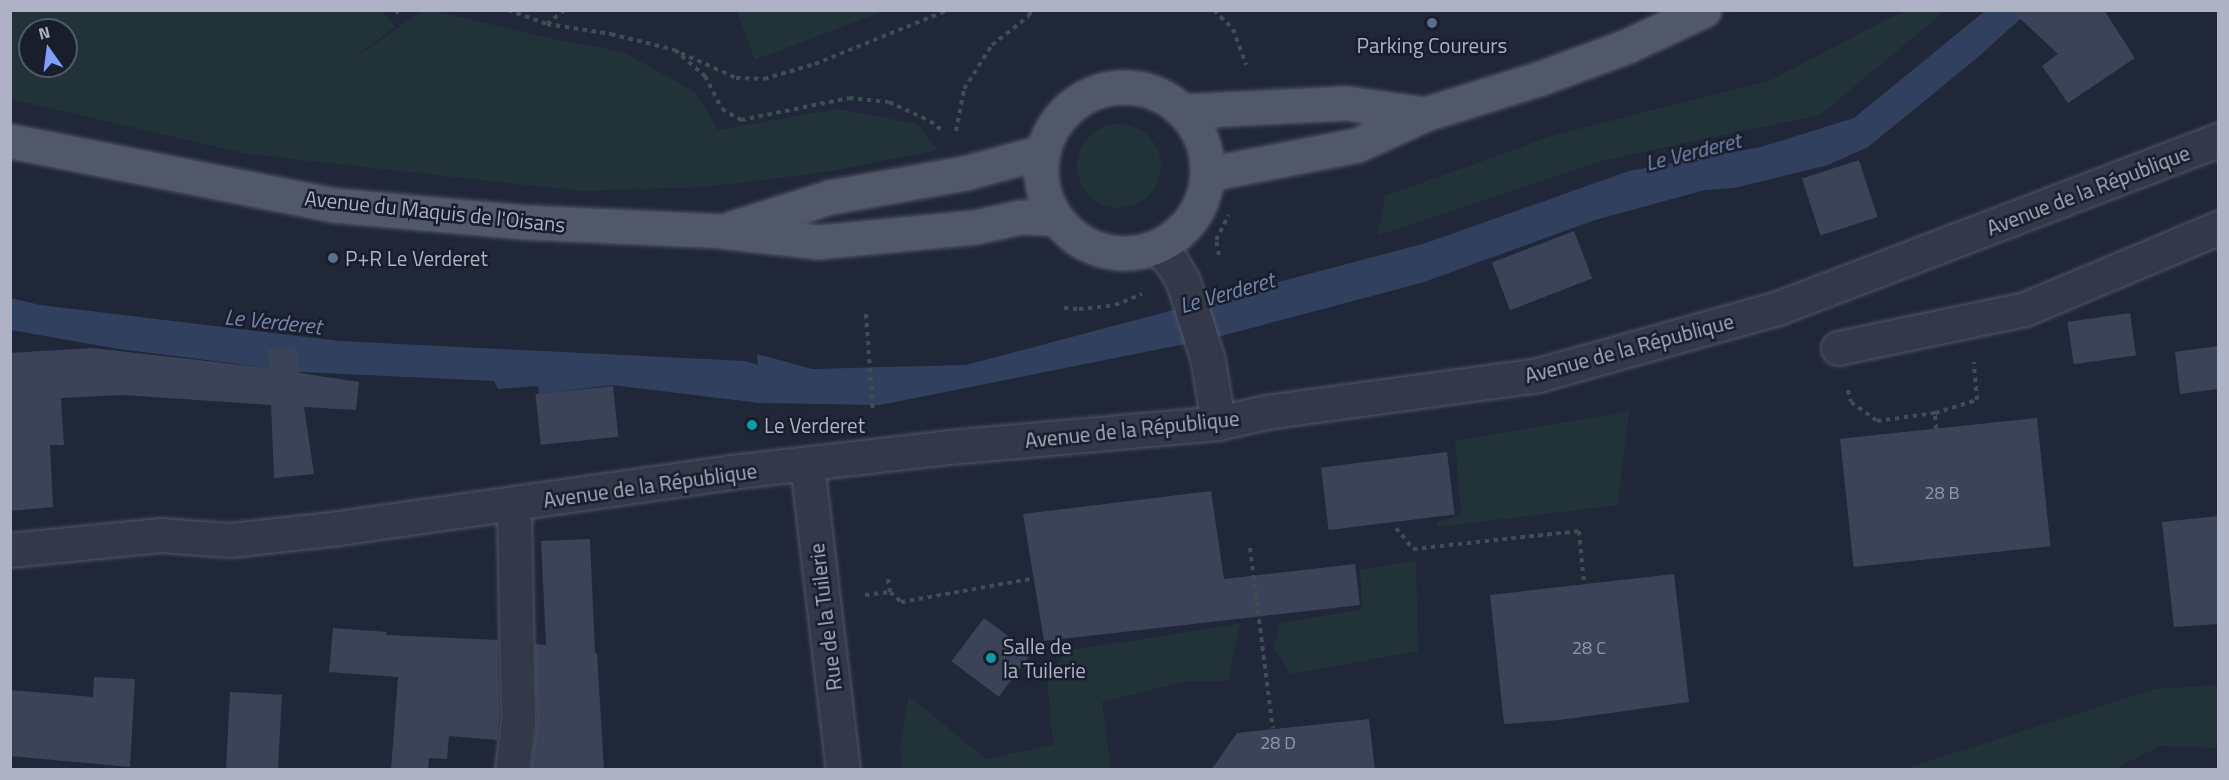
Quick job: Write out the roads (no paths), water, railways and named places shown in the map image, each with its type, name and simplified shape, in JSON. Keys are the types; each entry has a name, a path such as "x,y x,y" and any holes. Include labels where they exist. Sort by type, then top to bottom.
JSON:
{"main road":[{"path":"1208,174 1356,145 1425,114 1538,79 1605,55 1704,10"},
{"path":"1130,86 1159,94 1184,111 1202,141 1208,174 1200,204 1182,230 1156,248 1133,253 1108,253 1085,244 1065,230 1055,218 1044,197 1040,175 1042,152 1053,125 1073,103 1099,90 1130,86"},
{"path":"1184,111 1346,103 1425,114"},
{"name":"Avenue du Maquis de l'Oisans","path":"10,141 333,205 525,222 722,231 817,242 975,227 1021,217 1055,218"},
{"name":"Avenue du Maquis de l'Oisans","path":"722,231 830,197 965,173 1042,152"}],"street":[{"name":"Avenue de la République","path":"10,550 160,535 230,540 514,505 703,475 951,447 1218,423 1266,412 1538,375 1767,311 2218,140"},
{"path":"1838,348 2025,309 2218,228"},
{"path":"1156,248 1173,264 1186,291 1208,361 1218,423"},
{"name":"Rue de la Tuilerie","path":"807,464 843,770"},
{"path":"512,770 518,721 514,505"}],"water":[{"name":"Le Verderet","path":"1985,11 2029,11 1977,58 1868,147 1828,165 1734,188 1705,190 1595,220 1421,283 1210,339 880,405 760,403 612,385 539,394 538,386 498,389 494,381 301,372 119,349 11,330 10,298 40,305 340,341 745,361 758,365 757,354 812,369 966,365 1426,243 1629,171 1761,147 1854,118"}],"place":[{"name":"Parking Coureurs","path":"1432,23"},
{"name":"P+R Le Verderet","path":"333,258"},
{"name":"Le Verderet","path":"752,425"},
{"name":"Salle de la Tuilerie","path":"991,658"}]}
